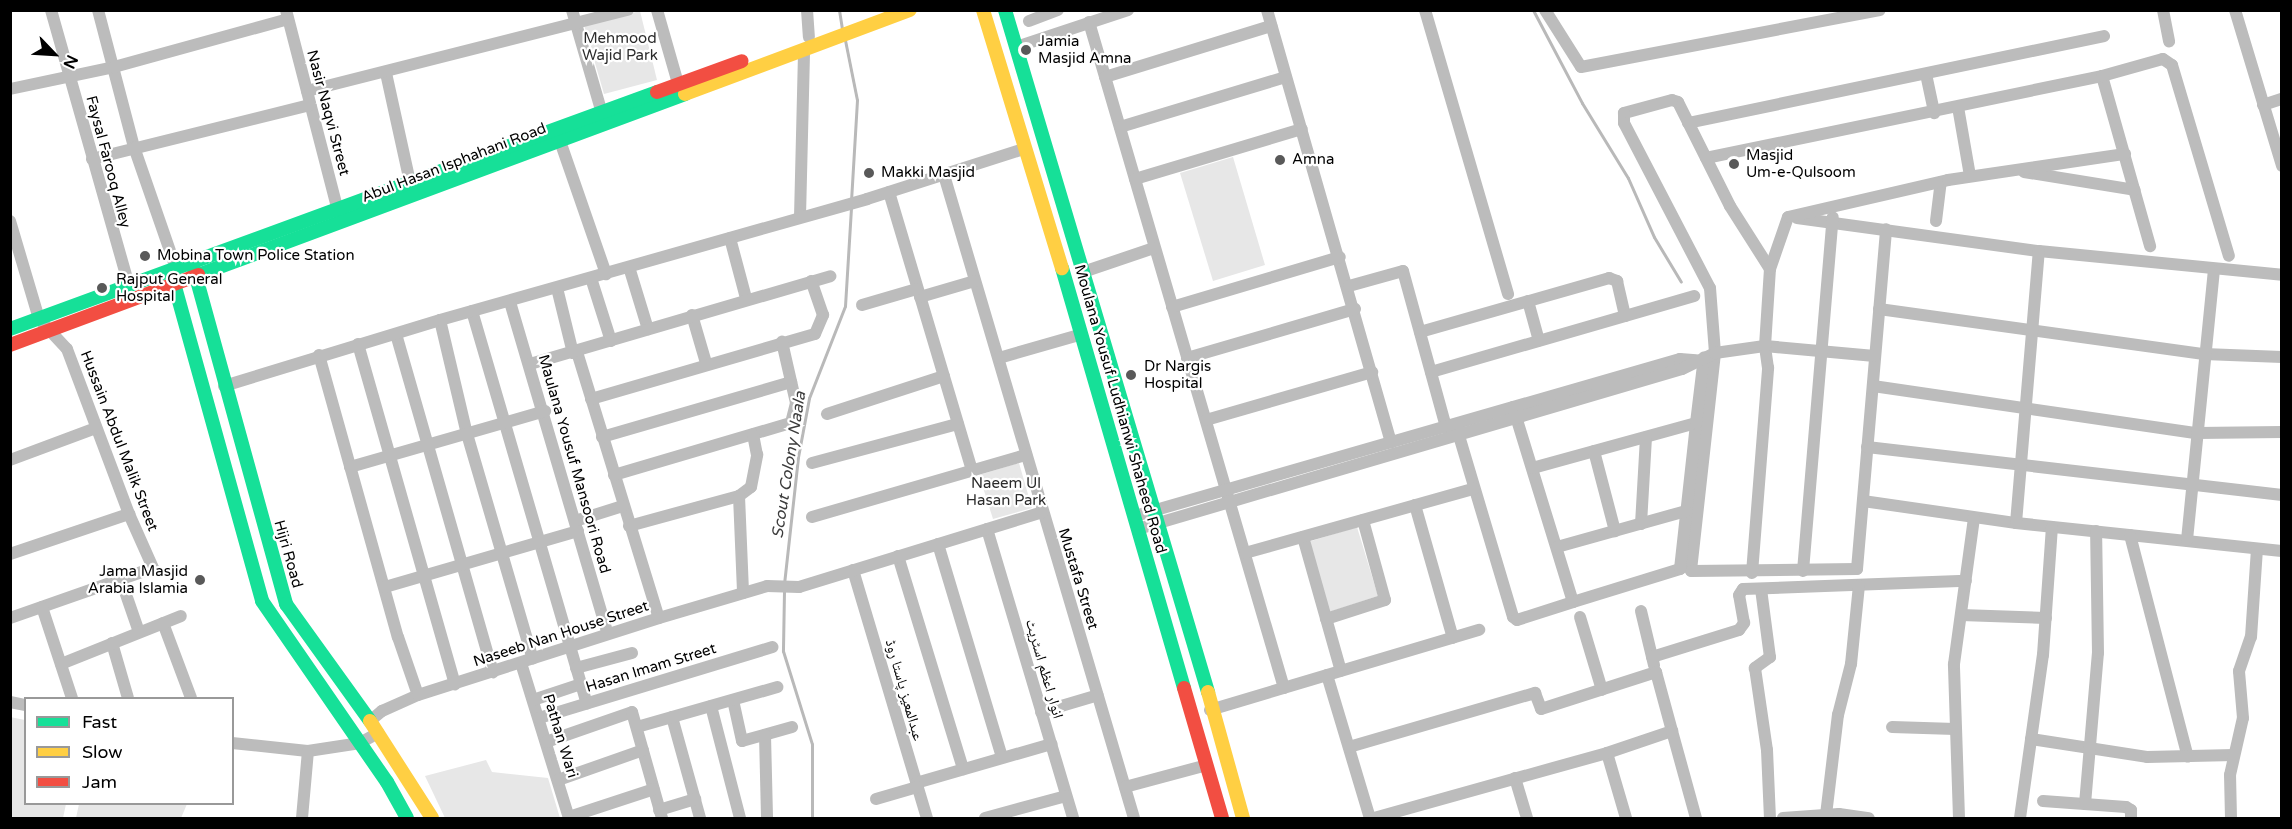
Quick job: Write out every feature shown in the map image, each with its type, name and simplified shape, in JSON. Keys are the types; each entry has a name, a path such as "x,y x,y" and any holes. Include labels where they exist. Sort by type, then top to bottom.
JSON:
{"main road":[{"name":"Abul Hasan Isphahani Road","path":"10,345 50,330 173,274 192,262 339,216 560,141 886,14 910,10"},
{"name":"Moulana Yousuf Ludhianwi Shaheed Road","path":"983,10 1082,334 1222,819"},
{"name":"Moulana Yousuf Ludhianwi Shaheed Road","path":"1005,10 1158,516 1210,710 1243,819"},
{"name":"Abul Hasan Isphahani Road","path":"15,328 129,286 173,274 195,277 339,216 410,182 678,83 808,44"},
{"name":"Hijri Road","path":"192,262 224,386 286,604 374,727 432,819"},
{"path":"173,274 262,601 360,743 407,819"},
{"path":"15,328 25,339"}],"street":[{"name":"Faysal Farooq Alley","path":"51,10 129,286"},
{"path":"98,10 134,147 173,274"},
{"path":"572,10 601,110"},
{"path":"307,91 386,73 628,10"},
{"path":"657,10 678,83"},
{"path":"800,217 808,44 807,10"},
{"path":"1029,21 1058,10"},
{"path":"1016,47 1128,10"},
{"path":"1267,10 1349,286 1391,443"},
{"path":"1425,10 1509,294"},
{"path":"1545,10 1581,67 1835,15 1880,10"},
{"path":"2163,10 2169,41"},
{"path":"2235,10 2282,166"},
{"path":"10,89 114,67 287,15"},
{"name":"Nasir Naqvi Street","path":"287,15 339,216"},
{"path":"1089,22 1284,688"},
{"path":"1105,76 1271,26"},
{"path":"1688,123 2104,36"},
{"path":"1706,158 1934,113 2103,76 2163,59 2172,65 2229,256"},
{"path":"386,73 410,182"},
{"path":"1926,74 1934,113"},
{"path":"2103,76 2150,246"},
{"path":"1120,127 1286,77"},
{"path":"2263,105 2282,99"},
{"path":"1770,269 1730,206 1678,102 1671,100 1624,113 1623,117 1710,288 1691,572 1752,573 1857,569 1886,229"},
{"path":"92,159 310,105"},
{"path":"1958,107 1970,176"},
{"path":"2268,124 2282,120"},
{"path":"1135,179 1302,129"},
{"path":"560,141 606,274"},
{"path":"224,386 319,355 867,199 1024,149"},
{"path":"1788,217 1970,176 2125,154"},
{"path":"2010,170 2135,190"},
{"name":"Mustafa Street","path":"944,175 1134,819"},
{"path":"1936,221 1941,182"},
{"path":"889,192 972,471"},
{"path":"1803,571 1833,206"},
{"path":"1752,573 1768,368 1765,346 1770,269 1788,217"},
{"path":"1788,217 2040,251 2214,271 2282,275"},
{"path":"10,221 13,243 39,319"},
{"path":"730,238 746,298"},
{"path":"1083,272 1154,248"},
{"path":"2016,523 2040,251"},
{"path":"1172,307 1340,257"},
{"path":"629,267 648,329"},
{"path":"1349,286 1403,271 1431,372 1454,429 1515,619 1680,569 1705,357"},
{"path":"2187,540 2214,271"},
{"path":"530,364 746,298 830,276"},
{"path":"591,278 611,341"},
{"path":"1420,332 1609,278 1617,281 1625,316"},
{"path":"591,399 706,363 814,334 823,315 811,281"},
{"path":"862,305 975,281"},
{"path":"557,288 659,618"},
{"path":"1431,372 1694,296"},
{"path":"1528,301 1539,340"},
{"name":"Maulana Yousuf Mansoori Road","path":"510,302 608,634"},
{"path":"1187,358 1355,309"},
{"path":"1879,309 2204,354 2282,357"},
{"path":"472,311 503,424 587,703"},
{"path":"692,315 706,363"},
{"name":"Hussain Abdul Malik Street","path":"39,319 67,349 129,514 153,568 121,580"},
{"name":"Pathan Wari","path":"440,320 467,434 502,553 527,661 533,700 569,818"},
{"path":"396,334 493,672"},
{"path":"999,358 1082,334"},
{"path":"614,475 791,423 796,403 782,342"},
{"path":"358,344 455,684"},
{"path":"1136,522 1454,429 1682,369 1705,357 1765,346 1875,356"},
{"path":"319,355 418,696"},
{"path":"1206,420 1372,372"},
{"path":"826,414 944,376"},
{"path":"602,436 791,382"},
{"path":"1873,386 2197,433 2282,432"},
{"path":"350,468 544,411"},
{"path":"1515,413 1573,602"},
{"path":"1533,468 1696,423"},
{"path":"812,463 958,424"},
{"path":"10,460 96,428"},
{"path":"1229,495 1391,443 1454,429"},
{"path":"629,526 739,496 751,487 757,456 753,434"},
{"path":"1641,524 1646,437"},
{"path":"1867,447 2282,495"},
{"path":"1594,451 1615,531"},
{"path":"813,517 1026,455"},
{"path":"1245,553 1473,489"},
{"path":"739,496 743,593"},
{"path":"1863,501 1974,518 2282,551"},
{"path":"1415,505 1453,638"},
{"path":"385,587 538,543 623,506"},
{"path":"1557,547 1686,511"},
{"name":"Naseeb Nan House Street","path":"360,743 374,727 382,711 418,696 743,593 767,586 799,586 1043,512"},
{"path":"10,554 129,514"},
{"path":"1959,819 1954,664 1974,518"},
{"path":"1326,619 1385,600 1363,520"},
{"path":"2020,819 2046,618 2052,527"},
{"name":"انوار اعظم اسٹریٹ","path":"987,529 1073,819"},
{"path":"2085,804 2087,745 2098,653 2096,531"},
{"path":"2130,535 2188,757"},
{"path":"1303,537 1341,671"},
{"path":"938,544 1002,758"},
{"path":"2231,819 2234,755 2243,725 2239,671 2250,637 2257,549"},
{"path":"898,556 963,770"},
{"name":"عبدالمعیز پاستا روڈ","path":"853,570 927,819"},
{"path":"10,618 121,580 139,632"},
{"path":"1652,657 1739,630 1744,623 1741,591 1966,581"},
{"path":"1829,816 1838,715 1851,664 1858,585"},
{"path":"1761,589 1770,657 1755,668 1767,750 1770,819"},
{"path":"42,607 71,697"},
{"path":"1641,611 1696,819"},
{"path":"1961,615 2046,618"},
{"path":"61,664 181,616"},
{"path":"1580,617 1602,690"},
{"path":"163,623 190,697"},
{"path":"1210,710 1479,630"},
{"path":"112,643 128,697"},
{"name":"Hasan Imam Street","path":"539,718 772,647"},
{"path":"576,668 632,653"},
{"path":"1349,747 1535,693 1541,710 1656,672"},
{"path":"1327,675 1372,819 1607,753 1672,731"},
{"path":"533,700 581,684"},
{"path":"636,727 777,687"},
{"path":"1041,712 1098,695"},
{"path":"733,700 742,741 792,728"},
{"path":"711,706 740,819"},
{"path":"546,742 632,712 661,814 695,799"},
{"path":"672,717 700,819"},
{"path":"1892,727 1955,729"},
{"path":"765,735 767,819"},
{"path":"2031,739 2087,745 2147,757 2234,755"},
{"path":"234,743 308,751 360,743"},
{"path":"876,799 1051,744"},
{"path":"558,780 643,750"},
{"path":"302,819 308,751"},
{"path":"1607,753 1626,819"},
{"path":"1125,787 1207,765"},
{"path":"1515,778 1527,819"},
{"path":"569,818 654,789"},
{"path":"985,819 1019,814 1066,796"},
{"path":"2043,801 2126,807 2131,810 2131,819"},
{"path":"1783,819 1829,816 1869,819"}],"green space":[{"name":"Mehmood Wajid Park","path":"640,11 657,80 604,94 584,25"},
{"path":"1233,157 1265,265 1213,281 1180,173"},
{"name":"Naeem Ul Hasan Park","path":"1019,463 1032,508 993,519 979,475"},
{"path":"1357,527 1378,596 1329,612 1308,542"},
{"path":"10,717 24,720 24,805 66,805 63,818 11,818"},
{"path":"486,760 492,772 548,778 560,818 445,818 425,776"},
{"path":"79,805 187,805 181,818 76,818"}],"waterway":[{"name":"Scout Colony Naala","path":"839,10 842,28"},
{"path":"1533,10 1582,103 1628,178 1654,237 1681,282"},
{"name":"Scout Colony Naala","path":"845,40 857,100 851,200"},
{"name":"Scout Colony Naala","path":"784,584 798,457 809,398 845,306 851,207"},
{"name":"Scout Colony Naala","path":"784,591 783,651 812,744 812,818"}],"traffic: fast":[{"path":"1005,10 1208,692"},
{"path":"10,329 657,92"},
{"path":"198,275 685,94"},
{"path":"193,266 286,604 370,721"},
{"path":"1062,268 1184,688"},
{"path":"172,276 262,601 387,782 407,818"}],"traffic: slow":[{"path":"685,94 910,10"},
{"path":"983,10 1062,268"},
{"path":"1208,692 1243,818"},
{"path":"370,721 432,818"}],"traffic: jam":[{"path":"657,92 742,61"},
{"path":"10,345 198,275"},
{"path":"1184,688 1222,818"}],"place":[{"name":"Jamia Masjid Amna","path":"1026,50"},
{"name":"Amna","path":"1280,160"},
{"name":"Masjid Um-e-Qulsoom","path":"1734,164"},
{"name":"Makki Masjid","path":"869,173"},
{"name":"Mobina Town Police Station","path":"145,256"},
{"name":"Rajput General Hospital","path":"102,288"},
{"name":"Dr Nargis Hospital","path":"1131,375"},
{"name":"Jama Masjid Arabia Islamia","path":"200,580"}]}
